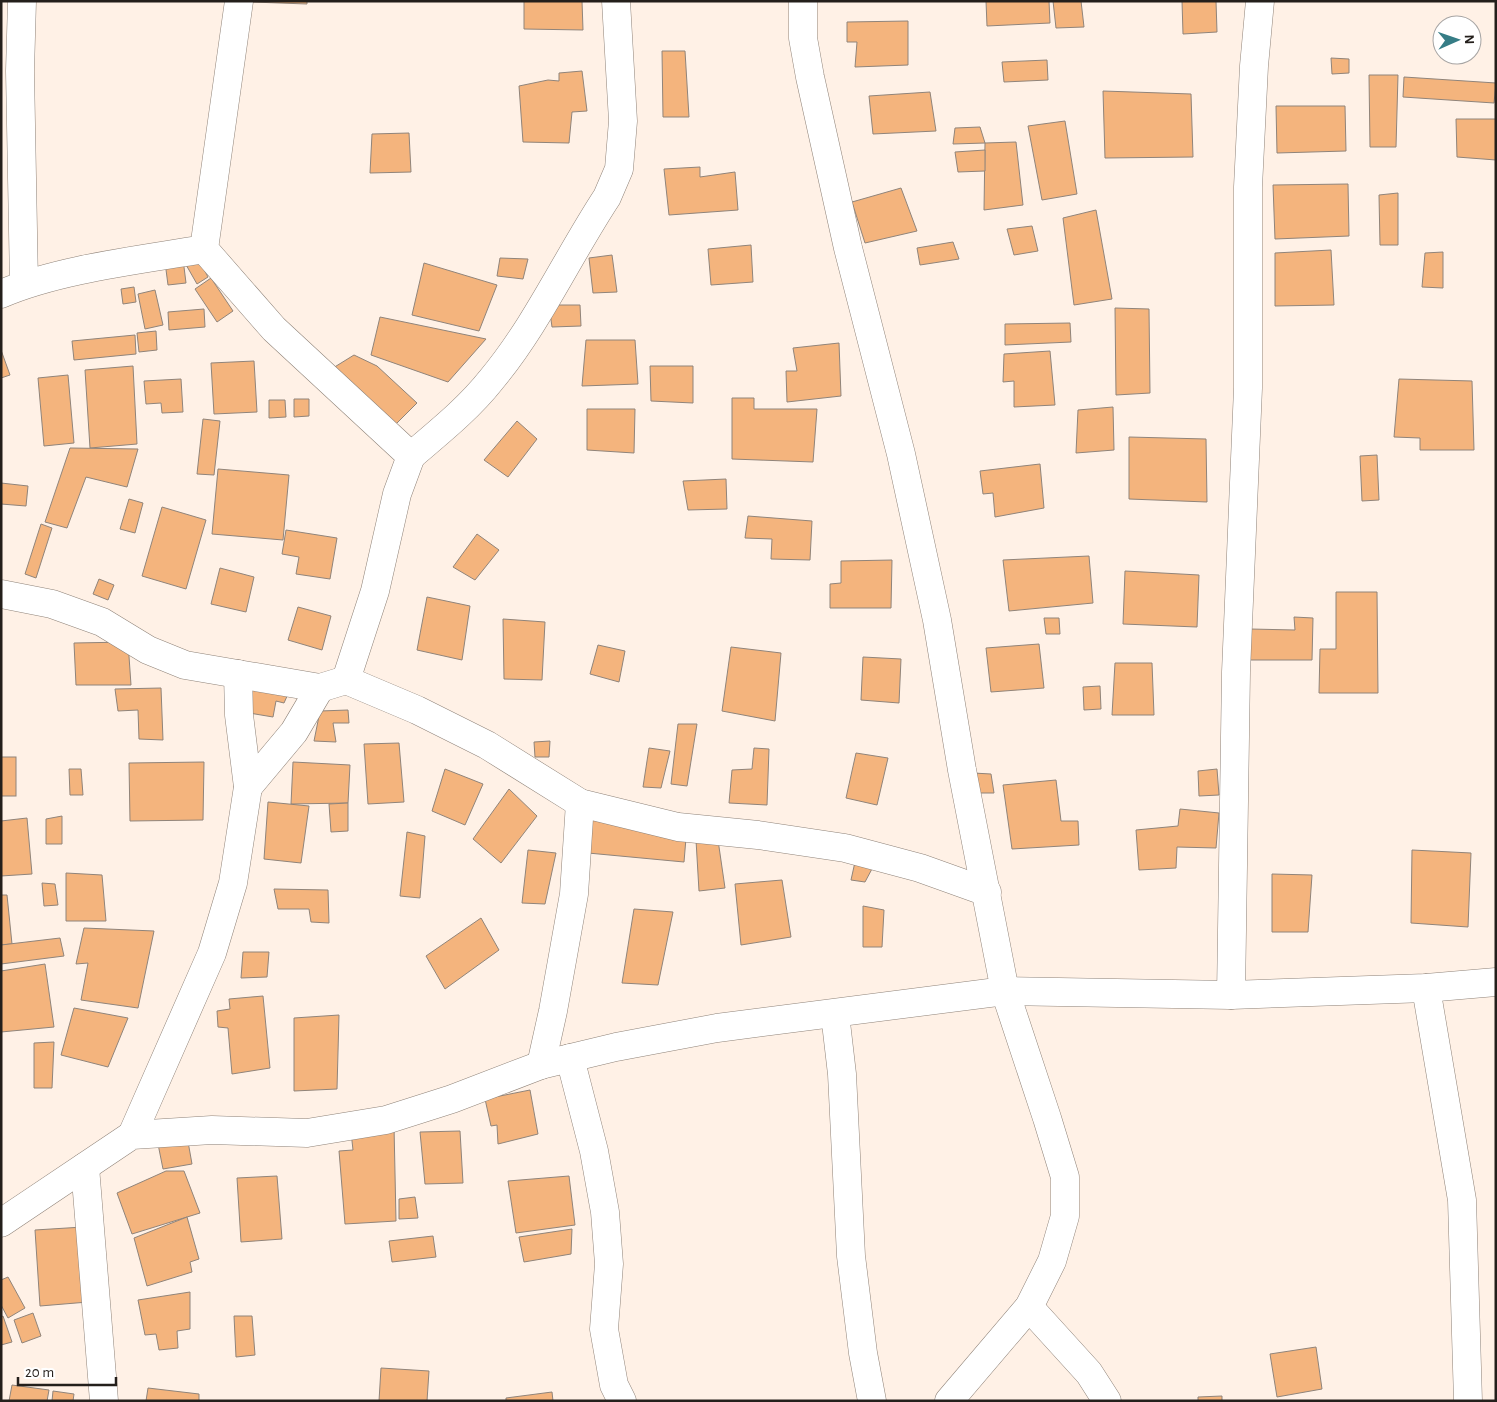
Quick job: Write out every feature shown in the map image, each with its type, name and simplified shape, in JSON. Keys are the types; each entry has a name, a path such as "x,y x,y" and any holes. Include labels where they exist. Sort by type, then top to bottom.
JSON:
{"street":[{"path":"22,1 13,289 128,262 204,249"},
{"path":"239,1 204,249 274,329 411,456"},
{"path":"346,680 375,592 397,494 411,456 461,413 491,381 514,350 607,196 619,169 623,121 616,1"},
{"path":"803,1 803,38 810,77 848,248 903,464 937,620 962,770 1005,991 1065,1177 1065,1216 1052,1261 1029,1307 950,1401"},
{"path":"1231,995 1236,672 1248,388 1248,187 1254,66 1260,1"},
{"path":"1,594 52,604 102,622 148,650 185,664 320,688 346,680 417,710 487,745 580,803 678,827 758,835 845,848 920,868 987,892"},
{"path":"132,1135 189,1012 212,953 233,883 248,787 239,715 238,674"},
{"path":"248,787 294,732 320,688"},
{"path":"541,1065 554,1011 574,894 580,803"},
{"path":"1,1223 132,1135 212,1130 307,1134 386,1120 452,1099 541,1065 717,1028 1005,991 1231,995 1426,988 1496,982"},
{"path":"1426,988 1462,1200 1468,1401"},
{"path":"835,1014 842,1074 851,1256 863,1353 872,1401"},
{"path":"570,1058 594,1151 605,1212 609,1264 604,1329 614,1385 622,1401"},
{"path":"85,1167 104,1401"},
{"path":"1029,1307 1089,1373 1107,1401"}],"building":[{"path":"307,1 307,4 252,2"},
{"path":"524,1 582,1 583,30 524,29"},
{"path":"986,1 1049,1 1050,23 987,26"},
{"path":"1053,1 1081,1 1084,27 1056,28"},
{"path":"1182,1 1216,1 1217,32 1183,34"},
{"path":"908,21 908,65 855,67 857,42 847,42 847,22"},
{"path":"662,51 685,51 689,117 663,117"},
{"path":"1331,58 1349,59 1349,73 1332,74"},
{"path":"1047,60 1048,80 1004,82 1002,62"},
{"path":"582,71 587,111 572,112 569,143 523,142 519,86 548,80 559,81 559,73"},
{"path":"1369,75 1398,75 1396,147 1370,147"},
{"path":"1404,77 1496,83 1494,103 1403,97"},
{"path":"1103,91 1191,94 1193,157 1105,158"},
{"path":"930,92 936,131 873,134 869,96"},
{"path":"1276,106 1345,106 1346,151 1277,153"},
{"path":"1456,119 1496,119 1496,160 1457,157"},
{"path":"1065,121 1077,194 1042,200 1028,126"},
{"path":"980,127 985,143 953,144 955,128"},
{"path":"409,133 411,172 370,173 372,134"},
{"path":"1016,142 1023,205 984,210 985,143"},
{"path":"985,150 985,171 958,172 955,152"},
{"path":"700,167 700,177 735,172 738,210 669,215 664,169"},
{"path":"1348,184 1349,236 1275,239 1273,185"},
{"path":"901,188 917,231 865,243 852,202"},
{"path":"1398,193 1398,245 1380,245 1379,195"},
{"path":"1096,210 1112,299 1074,305 1063,218"},
{"path":"1032,226 1038,251 1014,255 1007,229"},
{"path":"953,242 959,259 920,265 917,248"},
{"path":"751,245 753,282 711,285 708,249"},
{"path":"1331,250 1334,305 1275,306 1275,253"},
{"path":"1443,252 1443,288 1422,287 1425,253"},
{"path":"612,255 617,292 593,293 589,258"},
{"path":"197,256 208,277 197,284 185,263"},
{"path":"500,258 528,259 523,279 497,276"},
{"path":"183,259 186,283 168,285 165,262"},
{"path":"424,263 497,285 479,331 412,315"},
{"path":"211,278 233,311 217,322 195,289"},
{"path":"134,287 136,302 123,304 121,289"},
{"path":"155,290 163,325 145,329 138,294"},
{"path":"549,305 580,305 581,326 552,327"},
{"path":"1115,308 1149,309 1150,393 1116,395"},
{"path":"204,309 205,327 169,330 168,312"},
{"path":"380,317 486,339 448,382 371,355"},
{"path":"1070,323 1071,342 1005,345 1005,324"},
{"path":"156,331 157,350 139,352 137,333"},
{"path":"135,335 136,354 74,360 72,341"},
{"path":"586,340 635,340 638,384 582,386"},
{"path":"839,343 841,396 787,402 786,371 797,371 793,348"},
{"path":"1,350 10,375 1,378"},
{"path":"1050,351 1055,405 1014,407 1014,381 1003,382 1004,354"},
{"path":"354,355 377,366 417,403 393,427 333,368"},
{"path":"254,361 257,412 214,414 211,363"},
{"path":"133,366 137,444 90,448 85,370"},
{"path":"650,366 693,366 693,403 651,401"},
{"path":"68,375 74,443 44,446 38,378"},
{"path":"181,379 183,412 162,413 161,403 146,404 144,381"},
{"path":"1399,379 1472,381 1474,450 1420,450 1420,438 1394,437"},
{"path":"732,398 754,398 754,409 817,409 813,462 732,459"},
{"path":"294,399 309,399 309,416 294,417"},
{"path":"269,400 285,400 286,417 269,418"},
{"path":"1113,407 1114,450 1076,453 1078,410"},
{"path":"587,409 635,409 634,453 587,450"},
{"path":"203,419 220,421 214,475 197,474"},
{"path":"517,421 537,439 508,477 484,460"},
{"path":"1129,437 1206,439 1207,502 1129,499"},
{"path":"70,448 138,449 127,487 86,477 67,528 45,522"},
{"path":"1377,455 1379,500 1362,501 1360,456"},
{"path":"1040,464 1044,508 995,517 993,493 983,494 980,471"},
{"path":"218,469 289,475 283,540 212,534"},
{"path":"726,479 727,509 688,510 683,481"},
{"path":"1,483 28,486 26,506 1,504"},
{"path":"129,499 143,503 135,533 120,529"},
{"path":"162,507 206,520 186,589 142,576"},
{"path":"748,516 812,521 810,560 771,559 772,539 745,538"},
{"path":"41,524 52,528 36,578 25,574"},
{"path":"286,530 337,538 330,579 296,574 299,557 282,554"},
{"path":"477,534 499,550 475,580 453,567"},
{"path":"1089,556 1093,603 1009,611 1003,560"},
{"path":"892,560 891,608 830,608 830,584 841,583 841,561"},
{"path":"220,568 254,577 246,612 211,604"},
{"path":"1125,571 1199,575 1197,627 1123,624"},
{"path":"99,579 114,585 108,600 93,594"},
{"path":"1336,592 1377,592 1378,693 1319,693 1320,649 1336,649"},
{"path":"427,597 470,606 462,660 417,650"},
{"path":"298,607 331,616 322,650 288,640"},
{"path":"1294,617 1313,618 1312,660 1250,660 1250,629 1295,630"},
{"path":"1044,618 1059,618 1060,634 1046,634"},
{"path":"503,619 545,622 542,680 504,679"},
{"path":"128,642 131,685 76,685 74,643"},
{"path":"1039,644 1044,688 991,692 986,648"},
{"path":"598,645 625,651 619,682 590,674"},
{"path":"731,647 781,653 775,721 722,711"},
{"path":"863,657 901,659 899,703 861,700"},
{"path":"1115,663 1152,663 1154,715 1112,715"},
{"path":"242,683 288,694 284,703 276,701 273,717 249,713"},
{"path":"1100,686 1101,709 1084,710 1083,687"},
{"path":"161,688 163,740 139,739 138,710 118,711 115,689"},
{"path":"348,710 349,723 333,723 336,742 314,741 320,711"},
{"path":"678,724 697,724 687,786 671,784"},
{"path":"550,741 549,757 535,757 534,742"},
{"path":"399,743 404,802 368,804 364,744"},
{"path":"649,748 670,751 661,788 643,787"},
{"path":"754,748 769,749 767,805 729,803 732,770 752,769"},
{"path":"856,753 888,758 877,805 846,798"},
{"path":"1,757 16,757 16,796 1,796"},
{"path":"204,762 203,820 130,821 129,763"},
{"path":"293,762 350,765 348,803 291,804"},
{"path":"69,769 81,769 83,795 70,795"},
{"path":"445,769 483,784 465,825 432,811"},
{"path":"1217,769 1219,795 1199,796 1198,771"},
{"path":"973,773 991,774 994,793 978,793"},
{"path":"1056,780 1061,821 1078,821 1079,845 1012,849 1003,785"},
{"path":"509,789 537,816 501,863 473,839"},
{"path":"268,802 309,806 301,863 264,859"},
{"path":"348,803 348,831 331,832 329,804"},
{"path":"1180,809 1219,813 1216,848 1177,847 1176,868 1139,870 1136,830 1178,826"},
{"path":"62,816 62,844 46,844 46,819"},
{"path":"27,818 32,874 1,876 1,821"},
{"path":"590,818 686,838 684,862 588,853"},
{"path":"407,832 425,836 420,898 400,896"},
{"path":"696,840 718,840 725,888 699,891"},
{"path":"528,850 556,853 545,904 522,903"},
{"path":"1412,850 1471,853 1468,927 1411,923"},
{"path":"855,862 873,867 865,882 851,880"},
{"path":"66,873 102,875 106,921 66,921"},
{"path":"1272,874 1312,875 1308,932 1272,932"},
{"path":"782,880 791,937 741,945 735,884"},
{"path":"42,883 55,884 58,905 44,906"},
{"path":"274,889 328,890 329,923 311,922 309,909 278,909"},
{"path":"1,895 7,895 12,944 1,945"},
{"path":"863,906 884,910 882,947 863,947"},
{"path":"634,909 673,912 658,985 622,983"},
{"path":"481,918 499,950 445,989 426,956"},
{"path":"84,928 154,931 138,1008 81,1000 88,963 76,964"},
{"path":"60,938 64,956 1,964 1,945"},
{"path":"243,952 269,952 267,977 241,978"},
{"path":"45,964 54,1027 1,1032 1,971"},
{"path":"263,996 270,1068 232,1074 228,1028 218,1027 217,1011 230,1009 229,999"},
{"path":"74,1008 128,1018 108,1067 61,1055"},
{"path":"339,1015 337,1089 294,1091 294,1018"},
{"path":"54,1042 52,1088 34,1088 34,1043"},
{"path":"530,1090 538,1134 498,1144 497,1125 491,1126 485,1099"},
{"path":"394,1126 396,1221 345,1224 339,1151 353,1150 351,1132"},
{"path":"460,1131 463,1183 425,1184 420,1132"},
{"path":"187,1136 192,1164 163,1169 157,1139"},
{"path":"166,1171 184,1171 200,1213 132,1234 117,1193"},
{"path":"277,1176 282,1239 241,1242 237,1178"},
{"path":"569,1176 575,1225 516,1233 508,1181"},
{"path":"415,1197 418,1218 399,1219 399,1199"},
{"path":"187,1217 199,1259 190,1262 192,1272 147,1286 134,1238"},
{"path":"83,1227 88,1302 40,1306 35,1230"},
{"path":"572,1229 571,1254 524,1262 519,1237"},
{"path":"433,1236 436,1257 392,1262 389,1241"},
{"path":"8,1277 25,1308 8,1318 1,1305 1,1280"},
{"path":"190,1292 190,1329 177,1331 178,1348 159,1350 156,1334 145,1335 138,1300"},
{"path":"33,1313 41,1336 22,1343 14,1320"},
{"path":"3,1316 12,1342 1,1345 1,1317"},
{"path":"234,1316 252,1316 255,1355 236,1357"},
{"path":"1316,1347 1322,1389 1277,1397 1270,1354"},
{"path":"381,1368 429,1371 427,1401 379,1401"},
{"path":"12,1385 49,1390 47,1401 9,1401"},
{"path":"148,1388 199,1394 199,1401 146,1401"},
{"path":"53,1391 74,1394 73,1401 52,1401"},
{"path":"552,1392 553,1401 506,1401 506,1398"},
{"path":"1222,1396 1222,1401 1198,1401 1198,1397"}]}
